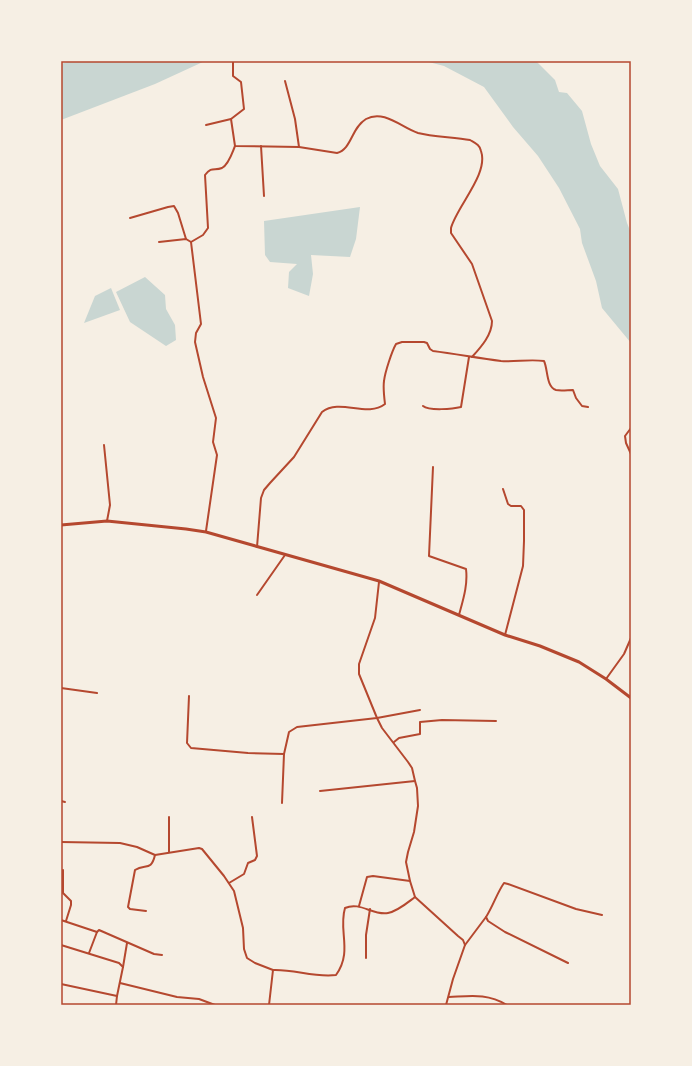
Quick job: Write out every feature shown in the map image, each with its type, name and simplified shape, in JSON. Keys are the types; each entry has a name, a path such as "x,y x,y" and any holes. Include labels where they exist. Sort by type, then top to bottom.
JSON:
{"main road":[{"path":"61,525 107,521 206,532 379,581 506,635 579,662 606,679 631,698"}],"street":[{"path":"206,125 231,119 244,109 240,82 233,76 233,62"},
{"path":"285,81 295,119 299,147"},
{"path":"235,146 299,147 337,153 343,152 361,123 368,118 380,116 390,119 419,133 470,140 477,144 482,151 481,169 452,223 451,228 451,233 472,264 492,321 492,328 489,334 472,357"},
{"path":"191,242 203,235 208,228 205,175 212,168 222,168 228,161 235,146 231,119"},
{"path":"261,146 264,196"},
{"path":"130,218 174,206 180,218 186,239"},
{"path":"159,242 186,239 191,242"},
{"path":"191,242 201,324 196,333 195,342 203,377 216,418 213,442 217,455 206,532"},
{"path":"257,547 261,498 264,490 294,458 322,412 327,408 373,409 385,404 385,376 396,344 402,342 424,342 427,343 430,350 469,357 512,361 544,361 547,367 550,386 556,390 573,390 576,398 582,406 588,407"},
{"path":"423,406 429,409 461,407 469,357"},
{"path":"631,428 625,436 626,443 631,454"},
{"path":"104,445 110,505 107,521"},
{"path":"433,467 429,556 466,570 467,576 465,591 459,615"},
{"path":"503,488 508,504 511,506 522,506 524,510 523,566 506,635"},
{"path":"258,595 285,555"},
{"path":"379,581 375,618 358,669 377,718 412,768 416,781 418,806 414,832 406,862 410,881 416,897 463,940 465,945"},
{"path":"606,679 624,654 631,638"},
{"path":"61,688 97,693"},
{"path":"189,696 187,743 191,748 248,753 284,754"},
{"path":"282,803 284,754 289,732 297,727 377,718 420,710"},
{"path":"394,742 399,738 420,734 420,722 442,720 496,721"},
{"path":"320,791 416,781"},
{"path":"61,801 65,802"},
{"path":"168,852 169,817"},
{"path":"229,883 244,874 248,863 255,860 257,856 252,817"},
{"path":"61,842 120,843 137,847 155,855 199,848 202,849 234,891 240,912 243,928 244,949 247,958 254,963 272,970 284,970 328,976 336,975 342,967 345,952 344,911 347,907 358,906 379,912 389,913 416,897"},
{"path":"146,911 130,909 128,906 135,870 137,868 150,866 153,863 155,855"},
{"path":"63,870 63,893 71,901 66,921"},
{"path":"358,906 367,877 370,876 410,881"},
{"path":"446,1005 465,945 492,908 504,883 576,909 602,915"},
{"path":"366,958 366,935 370,909"},
{"path":"486,917 488,921 498,928 568,964"},
{"path":"61,920 96,932 98,930 154,954 162,955"},
{"path":"89,953 96,932"},
{"path":"116,1005 127,942"},
{"path":"61,945 119,963 123,967"},
{"path":"269,1005 272,970"},
{"path":"120,983 177,997 199,999 215,1005"},
{"path":"61,984 117,996"},
{"path":"449,997 485,996 498,1000 507,1005"}],"shaded area":[{"path":"70,61 205,61 155,84 61,120 61,64"},
{"path":"425,61 536,61 555,80 559,92 567,93 582,111 591,144 600,166 618,189 631,233 631,343 602,308 596,281 582,243 580,229 559,188 538,156 513,127 484,87 444,66"},
{"path":"360,207 356,239 350,257 311,255 313,274 309,296 288,288 289,272 297,264 270,262 265,255 264,221"},
{"path":"145,277 165,295 166,309 175,325 176,340 166,346 130,322 116,292"},
{"path":"111,288 120,310 84,323 95,296"}]}
